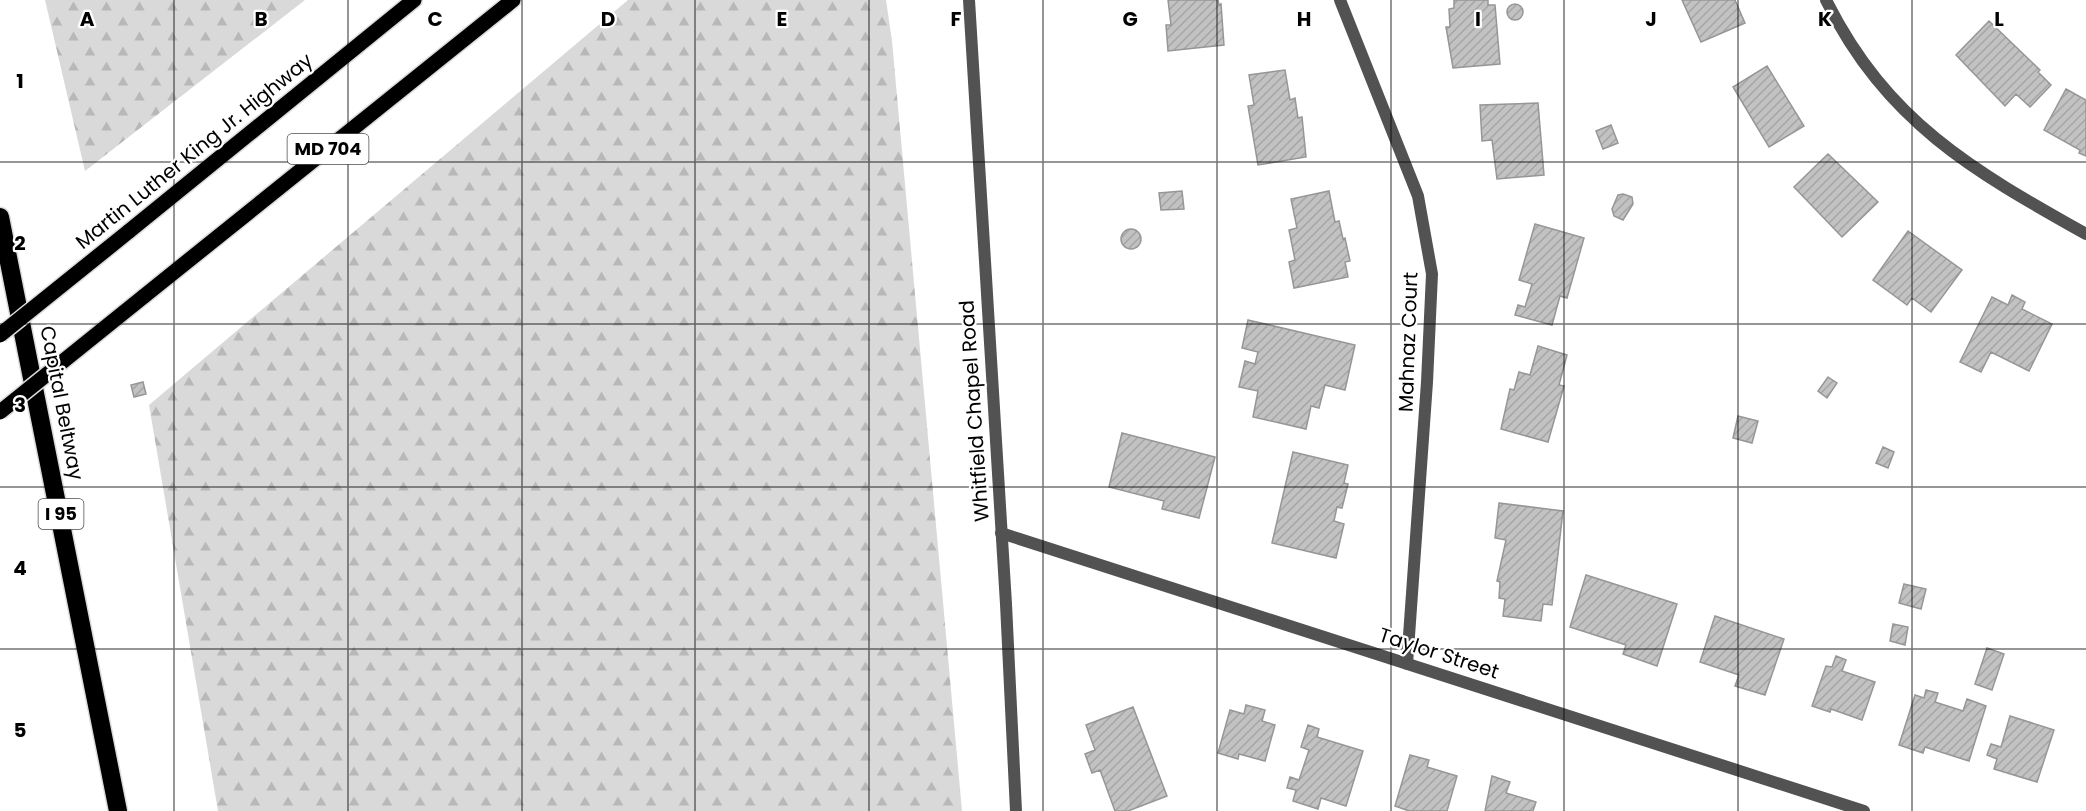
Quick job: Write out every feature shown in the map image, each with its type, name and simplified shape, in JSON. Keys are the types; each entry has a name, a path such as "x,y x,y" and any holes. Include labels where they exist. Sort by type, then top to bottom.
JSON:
{"highway":[{"name":"Capital Beltway","path":"0,217 118,811"}],"main road":[{"name":"Martin Luther King Jr. Highway","path":"0,335 414,0"},
{"name":"MD 704","path":"0,412 513,0"}],"street":[{"name":"Mahnaz Court","path":"1340,0 1418,196 1432,274 1407,664"},
{"path":"1826,0 1856,52 1888,94 1919,126 1956,157 2000,186 2086,234"},
{"name":"Whitfield Chapel Road","path":"967,3 1001,533 1016,811"},
{"name":"Taylor Street","path":"1001,533 1864,811"}],"green space":[{"path":"45,0 305,0 85,171"},
{"path":"628,0 886,0 892,41 962,811 218,811 149,405"}],"building":[{"path":"1168,0 1218,0 1219,5 1221,4 1224,45 1168,51 1166,25 1171,25"},
{"path":"1454,0 1488,0 1488,5 1495,5 1500,64 1453,68 1446,27 1450,27 1449,9 1454,8"},
{"path":"1682,0 1735,0 1745,23 1701,42"},
{"path":"1512,4 1518,4 1523,12 1521,18 1512,20 1507,15 1507,9"},
{"path":"1989,21 2040,70 2038,72 2051,85 2030,107 2016,94 2005,106 1956,55"},
{"path":"1767,66 1804,126 1769,147 1733,87"},
{"path":"1285,70 1290,100 1295,98 1298,118 1302,117 1306,157 1258,165 1248,106 1254,105 1249,75"},
{"path":"2066,89 2086,100 2086,156 2079,153 2080,150 2044,130"},
{"path":"1538,103 1544,175 1497,179 1492,140 1482,141 1480,105"},
{"path":"1611,125 1618,143 1603,149 1596,131"},
{"path":"1828,154 1878,202 1842,237 1794,187"},
{"path":"1182,191 1184,209 1161,210 1159,193"},
{"path":"1329,191 1335,222 1339,221 1343,239 1345,238 1350,261 1345,262 1348,277 1294,288 1289,262 1295,260 1289,230 1297,228 1291,199"},
{"path":"1618,195 1632,197 1633,204 1623,220 1614,216 1612,209"},
{"path":"1535,224 1584,238 1567,298 1560,296 1552,325 1515,315 1518,305 1525,307 1532,284 1519,280"},
{"path":"1131,229 1138,232 1141,239 1138,246 1131,249 1124,246 1121,239 1124,232"},
{"path":"1908,231 1962,270 1931,312 1912,298 1907,305 1873,280"},
{"path":"2012,295 2025,302 2022,309 2052,324 2029,371 1991,352 1981,372 1960,362 1992,297 2008,305"},
{"path":"1248,320 1355,345 1345,390 1325,385 1319,408 1311,406 1306,429 1253,417 1258,391 1239,387 1245,361 1255,364 1258,352 1242,348"},
{"path":"1538,346 1567,355 1559,385 1564,386 1548,442 1501,429 1510,389 1514,390 1519,372 1530,375"},
{"path":"1828,377 1837,383 1827,398 1818,391"},
{"path":"143,382 146,394 134,397 131,385"},
{"path":"1738,416 1758,421 1752,443 1733,438"},
{"path":"1122,433 1215,457 1199,518 1162,509 1164,501 1109,487"},
{"path":"1883,447 1894,452 1888,468 1876,463"},
{"path":"1293,452 1348,465 1344,483 1348,484 1342,508 1337,507 1334,521 1344,524 1336,558 1272,543"},
{"path":"1499,503 1563,511 1552,605 1543,604 1541,621 1503,616 1505,599 1499,598 1500,582 1497,581 1506,540 1495,538"},
{"path":"1586,575 1677,604 1657,666 1623,654 1626,645 1570,627"},
{"path":"1904,584 1926,589 1921,609 1899,603"},
{"path":"1715,616 1784,639 1765,695 1735,686 1739,675 1700,662"},
{"path":"1893,624 1908,627 1905,645 1890,641"},
{"path":"1987,648 2004,654 1992,690 1975,684"},
{"path":"1836,656 1846,660 1842,671 1875,682 1862,720 1831,709 1830,712 1812,706 1826,666 1832,667"},
{"path":"1926,690 1938,693 1935,702 1963,711 1967,699 1986,706 1969,761 1925,747 1923,753 1899,745 1915,695 1924,698"},
{"path":"1246,705 1265,710 1262,721 1275,725 1265,761 1239,754 1238,759 1218,753 1230,710 1244,714"},
{"path":"1133,707 1167,796 1128,811 1115,811 1100,770 1092,773 1085,754 1095,750 1086,725"},
{"path":"2010,716 2054,730 2037,782 1994,769 1997,759 1987,755 1991,744 2001,747"},
{"path":"1308,725 1319,729 1317,737 1363,751 1346,806 1321,798 1318,809 1293,801 1296,790 1287,788 1290,777 1299,780 1309,750 1301,747"},
{"path":"1410,755 1429,760 1427,767 1457,776 1447,811 1409,811 1395,806"},
{"path":"1492,776 1510,782 1506,793 1536,802 1533,811 1485,811"}]}
